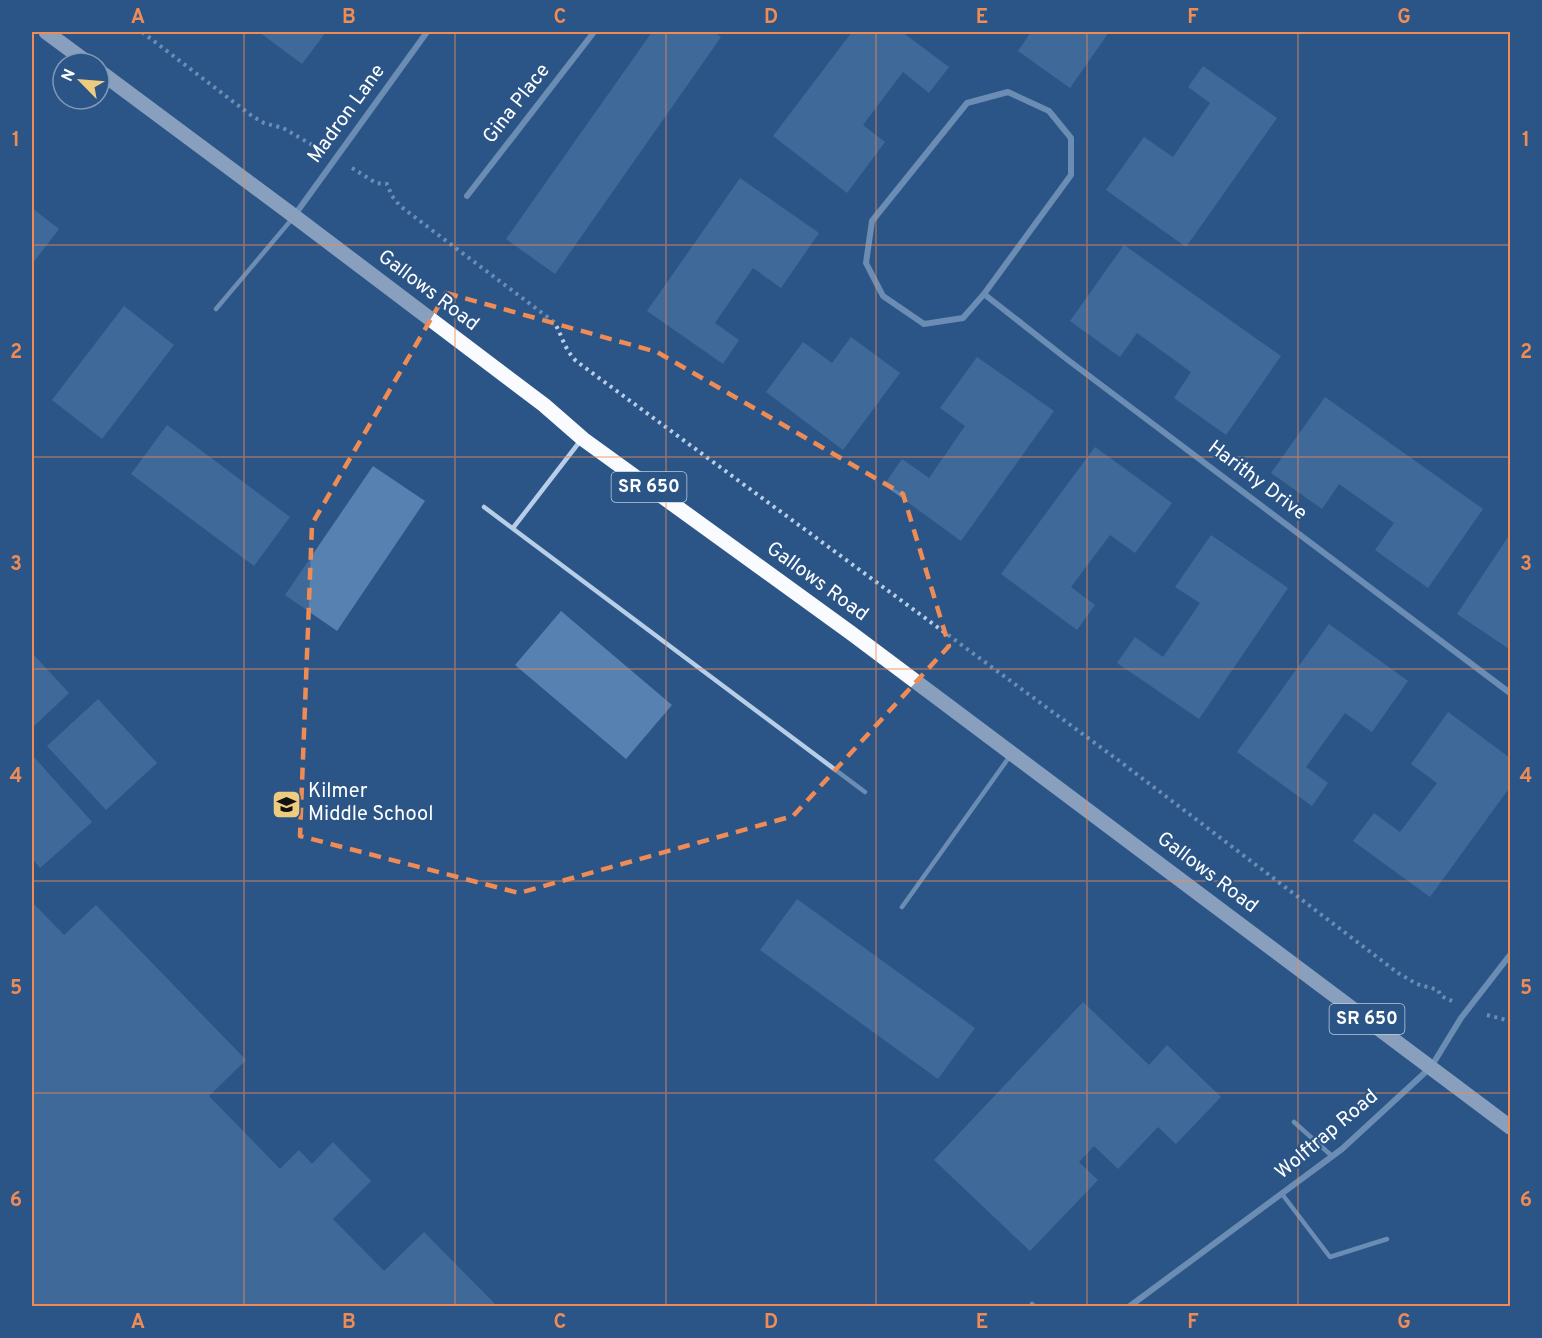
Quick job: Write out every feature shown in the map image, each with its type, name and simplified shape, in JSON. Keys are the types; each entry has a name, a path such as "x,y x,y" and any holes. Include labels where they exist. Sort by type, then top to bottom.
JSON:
{"main road":[{"path":"46,32 72,51"},
{"name":"Gallows Road","path":"111,80 534,398 583,439 841,626 1510,1127"}],"street":[{"name":"Madron Lane","path":"294,216 427,32"},
{"name":"Gina Place","path":"467,196 594,32"},
{"path":"1008,92 1049,111 1071,138 1071,175 984,294 963,318 924,324 883,296 866,263 872,221 967,103 1008,92"},
{"name":"Harithy Drive","path":"984,294 1068,360 1510,693"},
{"name":"Wolftrap Road","path":"1130,1306 1342,1149 1431,1067 1468,1009 1510,955"}],"lane":[{"path":"216,309 294,216"},
{"path":"513,528 583,439"},
{"path":"484,507 864,792"},
{"path":"902,907 1012,753"},
{"path":"1294,1122 1332,1156"},
{"path":"1282,1194 1330,1257 1387,1239"}],"path":[{"path":"142,32 252,116 264,123 283,128 376,183 387,184 392,196 400,206 554,322 560,331 563,343 576,361 1112,756 1398,973 1417,984 1438,990 1441,996 1468,1009 1510,1021 1510,1023"}],"highlighted area":[{"path":"446,293 657,352 903,494 949,646 793,816 519,893 300,836 312,524"}],"building":[{"path":"259,32 326,32 302,64"},
{"path":"652,32 714,32 721,37 555,274 506,239"},
{"path":"852,32 902,32 949,67 929,93 903,72 863,125 885,142 847,193 773,136"},
{"path":"1031,32 1109,32 1070,88 1018,51"},
{"path":"1203,66 1277,118 1186,247 1106,190 1144,137 1173,157 1210,103 1188,87"},
{"path":"740,178 819,233 781,288 753,268 715,323 739,340 723,364 647,311"},
{"path":"32,208 59,229 32,264"},
{"path":"1124,245 1281,356 1226,435 1174,398 1191,372 1137,333 1120,357 1070,321"},
{"path":"124,306 174,345 102,439 52,400"},
{"path":"851,337 900,373 843,450 766,392 803,342 832,363"},
{"path":"977,357 1054,411 961,541 884,485 902,459 929,478 965,426 940,408"},
{"path":"1325,397 1483,509 1428,588 1375,550 1394,523 1339,484 1322,509 1271,473"},
{"path":"167,425 290,517 254,566 131,474"},
{"path":"1095,447 1172,503 1135,553 1110,535 1071,587 1095,605 1077,630 1001,574"},
{"path":"373,466 425,501 337,631 285,595"},
{"path":"1211,535 1288,588 1199,719 1117,663 1135,637 1163,657 1200,603 1175,587"},
{"path":"1508,537 1510,539 1509,649 1457,614"},
{"path":"561,611 672,705 626,759 515,665"},
{"path":"1329,624 1408,681 1372,732 1345,713 1306,767 1328,783 1312,806 1237,752"},
{"path":"32,653 69,693 32,728"},
{"path":"98,699 157,763 106,810 47,746"},
{"path":"1448,712 1510,758 1510,787 1430,897 1353,841 1374,813 1400,832 1437,783 1411,764"},
{"path":"34,757 92,822 40,868 32,858 32,758"},
{"path":"797,899 975,1028 938,1079 760,950"},
{"path":"32,902 64,935 96,905 246,1060 209,1096 280,1169 299,1150 312,1164 333,1142 371,1181 333,1219 384,1271 424,1232 497,1306 32,1306"},
{"path":"1083,1002 1149,1065 1167,1045 1221,1097 1176,1144 1158,1127 1118,1169 1094,1146 1079,1162 1098,1180 1030,1251 934,1160"}],"place":[{"name":"Kilmer Middle School","path":"287,804"}]}
